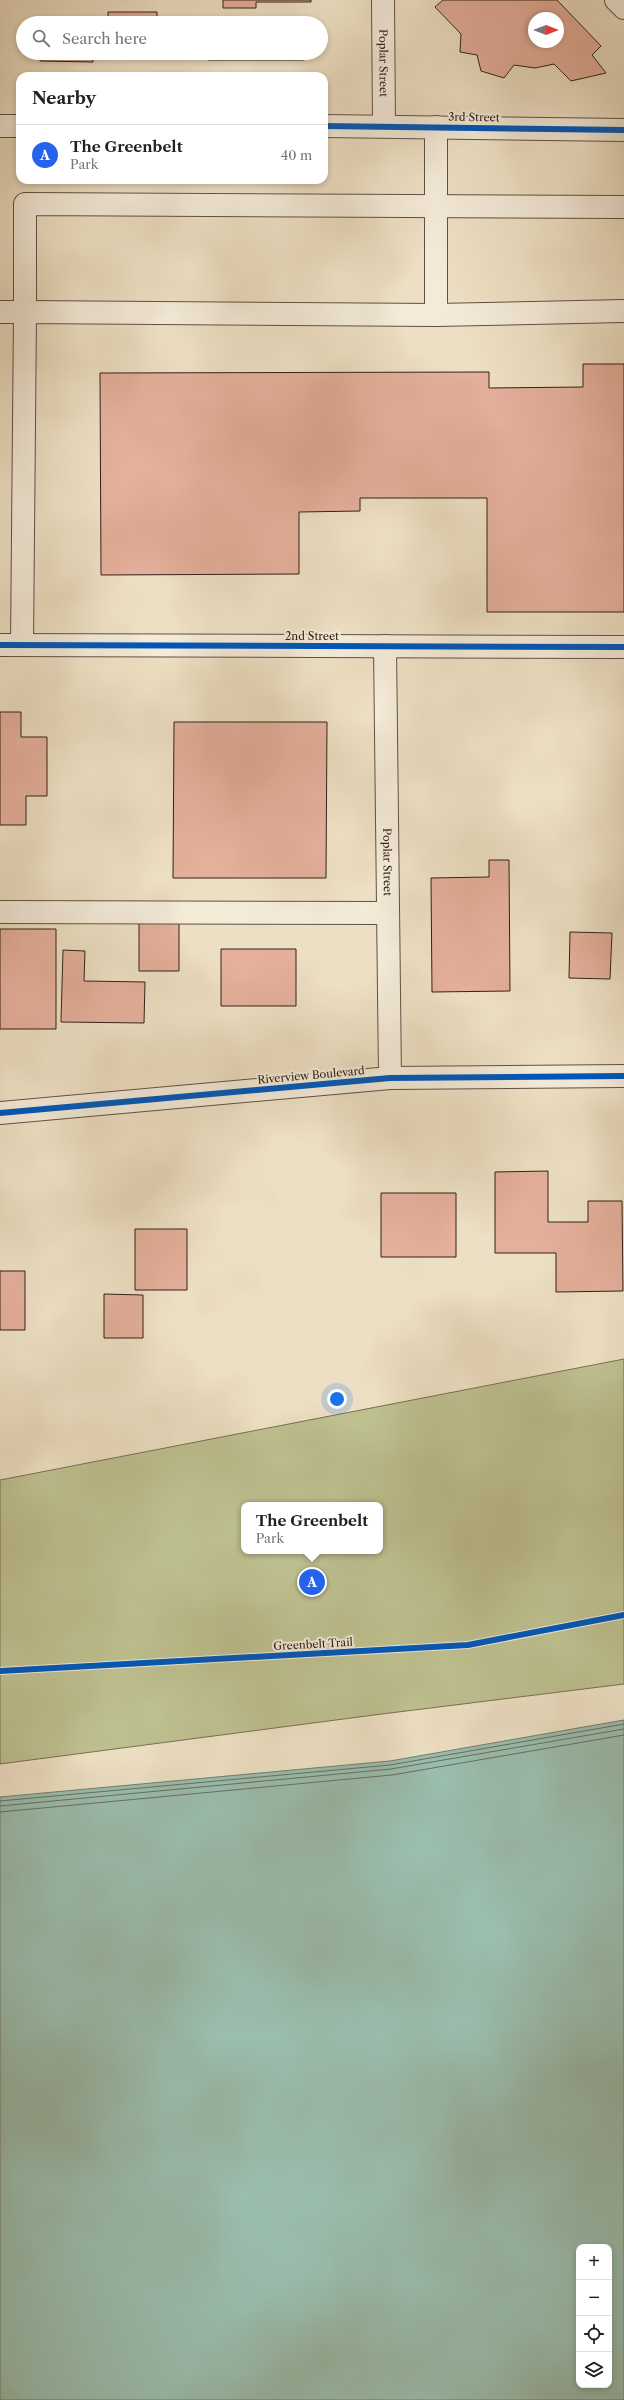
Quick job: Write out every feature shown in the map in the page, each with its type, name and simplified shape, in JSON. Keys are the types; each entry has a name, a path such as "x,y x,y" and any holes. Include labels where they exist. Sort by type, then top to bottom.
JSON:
{"street":[{"name":"Poplar Street","path":"383,0 384,126"},
{"path":"616,0 624,8"},
{"path":"0,126 16,126"},
{"name":"3rd Street","path":"328,126 624,130"},
{"path":"436,127 436,315"},
{"path":"22,645 25,204 624,207"},
{"path":"0,312 436,315 624,311"},
{"name":"2nd Street","path":"0,645 624,647"},
{"name":"Poplar Street","path":"385,646 390,1078"},
{"path":"0,912 388,913"},
{"name":"Riverview Boulevard","path":"0,1113 390,1078 624,1076"}],"shaded area":[{"path":"624,1359 624,1684 0,1764 0,1480"}],"water":[{"path":"624,1720 624,2400 0,2400 0,1797 390,1761"}],"building":[{"path":"223,0 311,0 311,2 256,2 256,8 223,8"},
{"path":"443,0 557,0 601,46 592,55 606,73 571,81 554,64 535,68 514,65 504,78 481,71 477,55 460,52 461,34 435,7"},
{"path":"108,12 157,12 157,16 108,16"},
{"path":"93,60 93,62 40,61"},
{"path":"583,364 624,364 624,612 487,612 487,498 360,498 360,511 299,512 299,574 101,575 100,373 489,372 489,388 583,387"},
{"path":"0,712 21,712 21,737 47,737 47,796 26,796 26,825 0,825"},
{"path":"174,722 327,722 326,878 173,878"},
{"path":"489,860 509,860 510,991 432,992 431,878 489,877"},
{"path":"139,919 179,919 179,971 139,971"},
{"path":"0,929 56,929 56,1029 0,1029"},
{"path":"570,932 612,933 610,979 569,978"},
{"path":"221,949 296,949 296,1006 221,1006"},
{"path":"63,950 85,951 84,981 145,982 144,1023 61,1022"},
{"path":"548,1171 548,1222 588,1222 588,1201 622,1201 623,1291 556,1292 556,1253 495,1253 495,1172"},
{"path":"381,1193 456,1193 456,1257 381,1257"},
{"path":"135,1229 187,1229 187,1290 135,1290"},
{"path":"0,1271 25,1271 25,1330 0,1330"},
{"path":"104,1294 143,1295 143,1338 104,1338"}],"cycle path":[{"path":"328,126 624,130"},
{"path":"0,645 624,647"},
{"path":"0,1113 390,1078 624,1076"},
{"name":"Greenbelt Trail","path":"0,1671 468,1645 624,1615"}],"place":[{"name":"The Greenbelt","path":"312,1582"}]}
